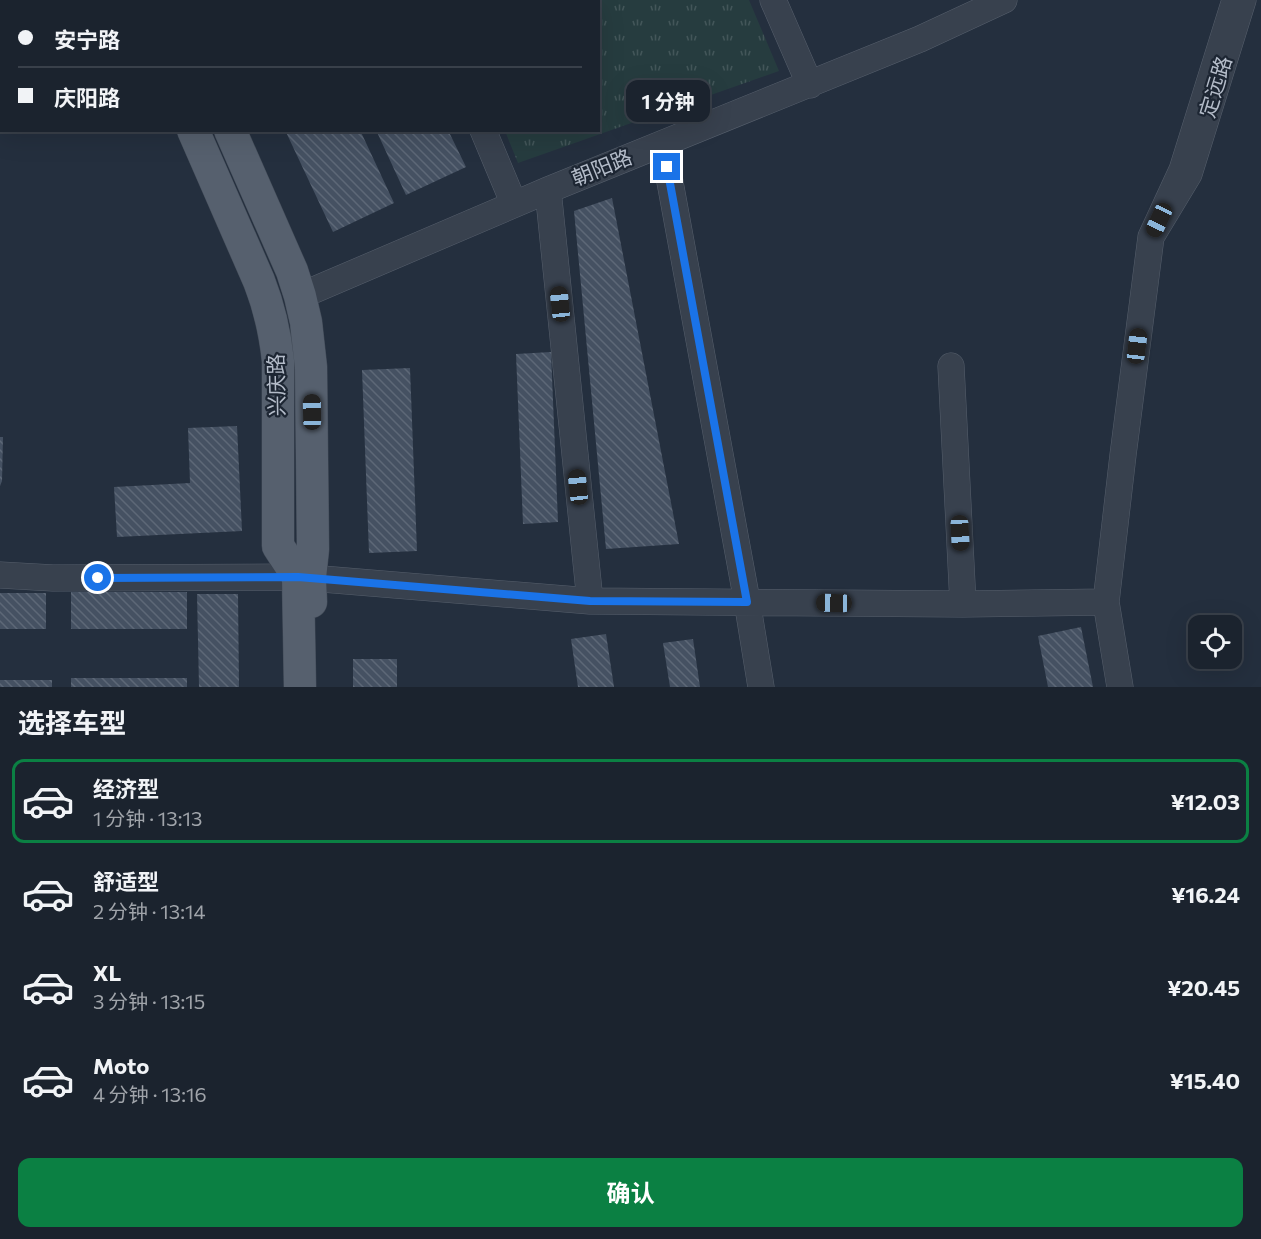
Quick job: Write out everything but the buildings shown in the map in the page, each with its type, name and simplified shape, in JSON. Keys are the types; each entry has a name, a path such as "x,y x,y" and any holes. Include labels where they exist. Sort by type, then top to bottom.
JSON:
{"main road":[{"name":"兴庆路","path":"194,132 269,306 275,333 278,361 278,546 304,578 316,687"},
{"name":"兴庆路","path":"231,132 292,271 306,322 311,367 313,549 304,578 300,687"}],"street":[{"path":"773,0 808,81"},
{"name":"朝阳路","path":"299,292 513,200 548,190 663,144 986,0"},
{"name":"朝阳路","path":"808,81 920,39 1004,0"},
{"name":"定远路","path":"1185,172 1235,0"},
{"name":"定远路","path":"1185,172 1243,0"},
{"path":"484,132 513,200"},
{"path":"663,144 761,687"},
{"path":"1120,687 1106,602 1123,455 1151,237 1185,172"},
{"path":"548,190 590,601"},
{"path":"951,366 963,604"},
{"path":"0,575 53,578 304,578 590,601 963,604 1106,602"}],"green space":[{"path":"600,0 749,0 779,71 518,163 505,132 600,132"}],"route":[{"path":"98,578 298,577 590,601 747,602 667,167"}]}
